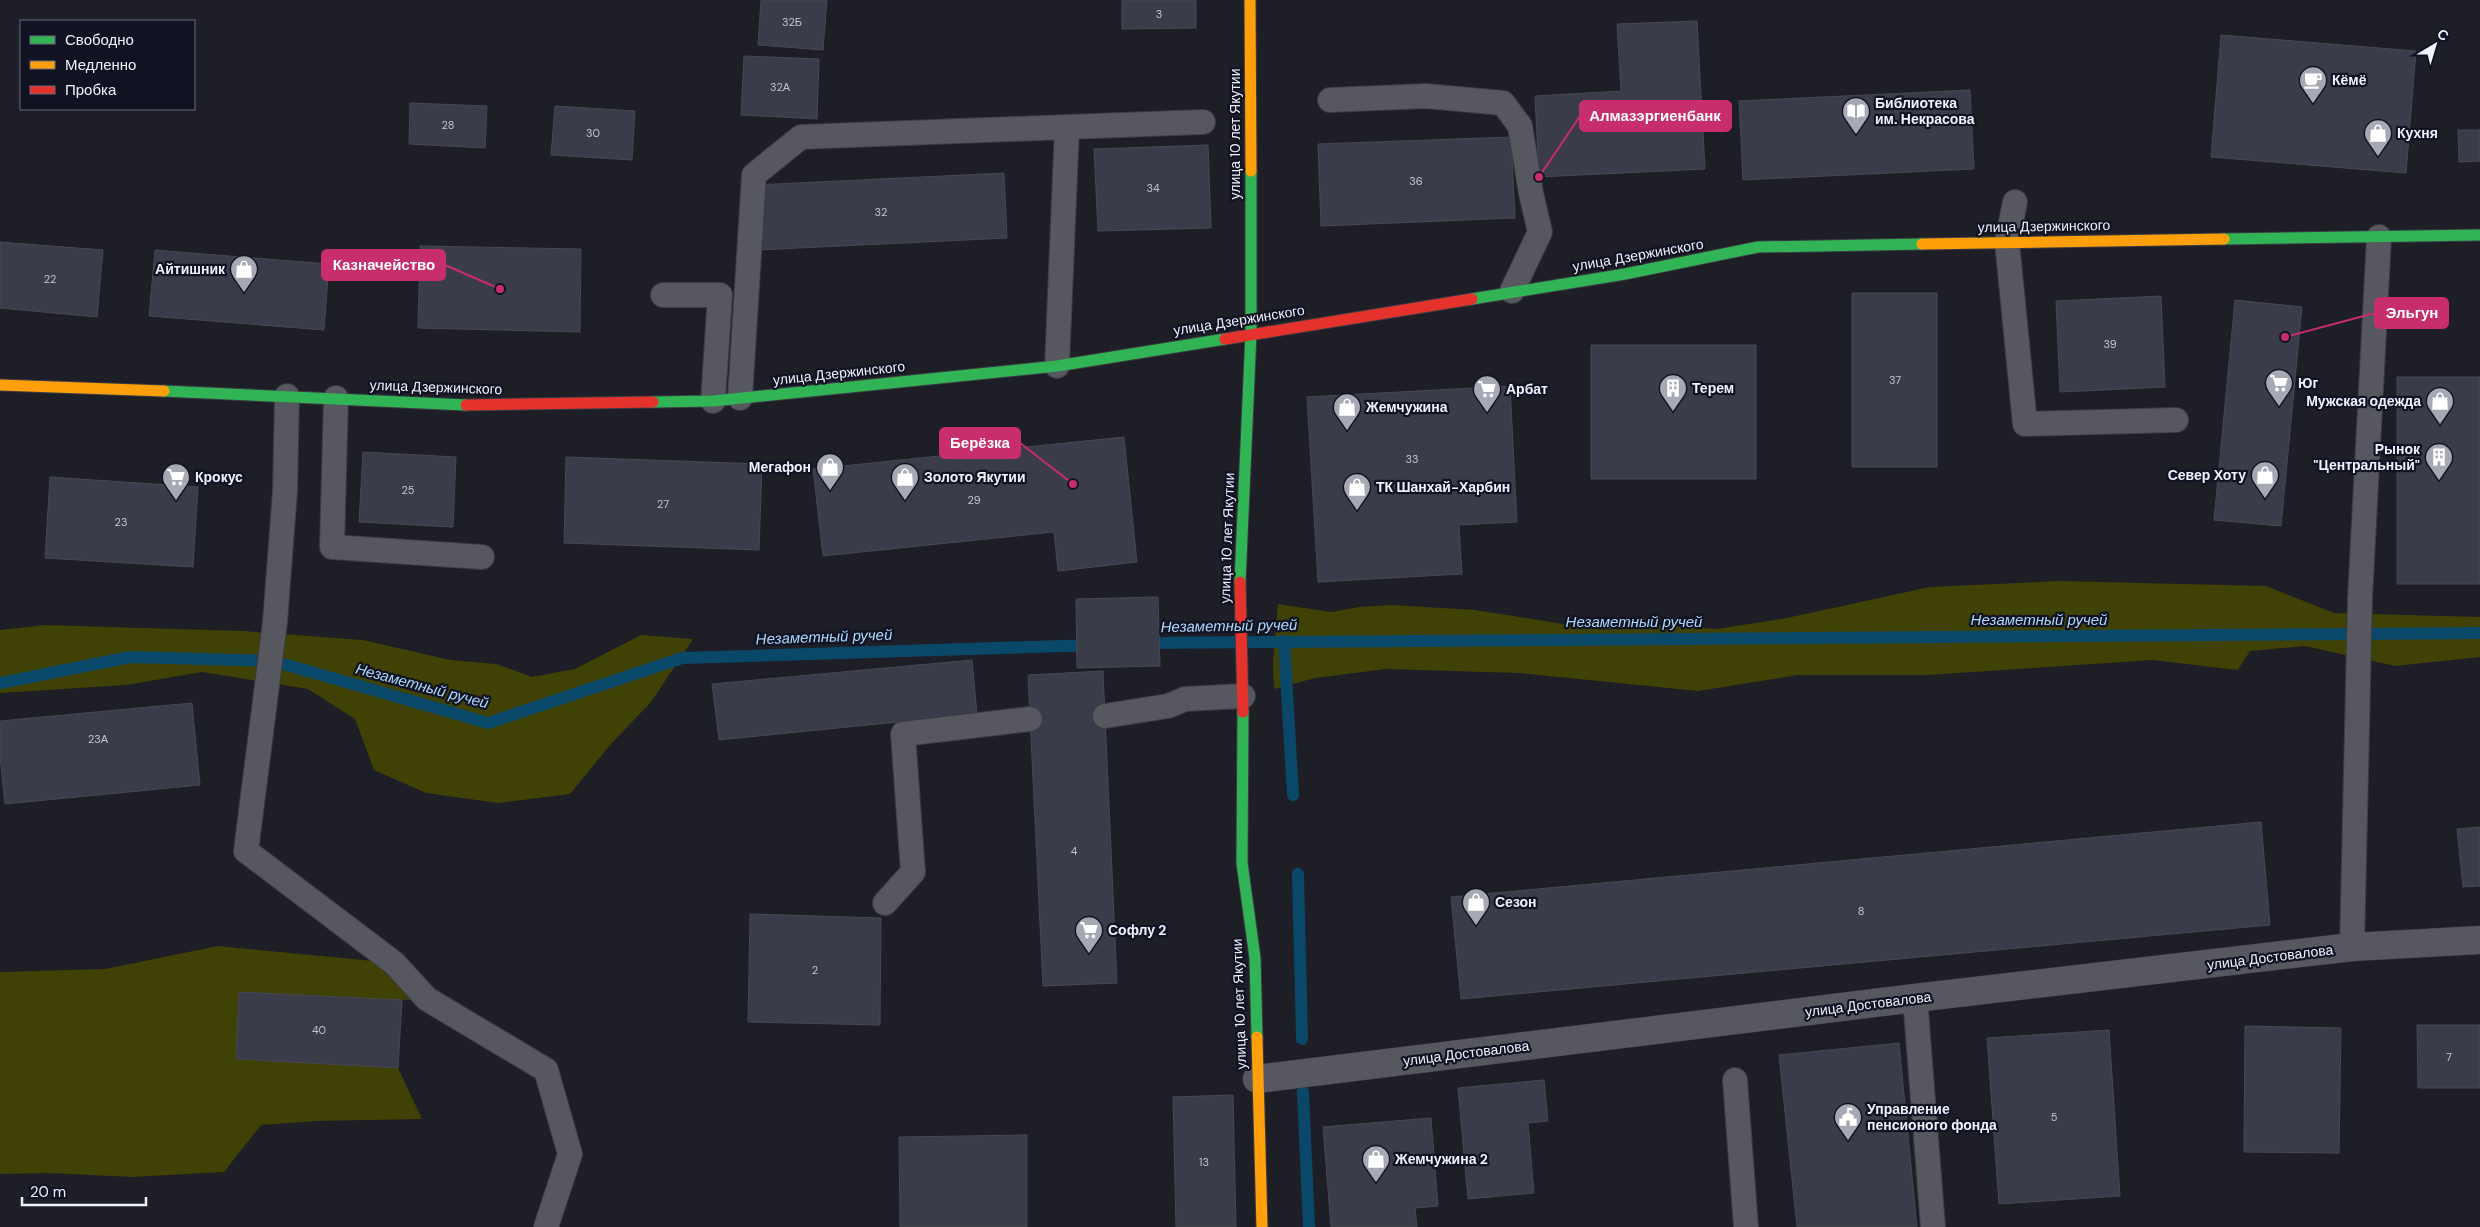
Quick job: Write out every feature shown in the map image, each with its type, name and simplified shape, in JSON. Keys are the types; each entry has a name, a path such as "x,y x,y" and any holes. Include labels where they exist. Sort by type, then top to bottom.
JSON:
{"street":[{"name":"улица 10 лет Якутии","path":"1250,0 1251,333 1240,590 1243,696 1242,863 1255,958 1262,1227"},
{"name":"улица Дзержинского","path":"0,385 336,398 465,406 713,401 1057,366 1251,333 1625,274 1758,247 2480,235"},
{"name":"улица Достовалова","path":"1257,1079 1915,998 2352,947 2480,940"}],"lane":[{"path":"1330,100 1426,96 1503,103 1520,126 1530,193 1540,232 1512,291"},
{"path":"740,398 754,175 801,137 1203,122"},
{"path":"1057,366 1067,127"},
{"path":"2015,202 2007,242 2026,424 2176,420"},
{"path":"2352,947 2360,598 2379,237"},
{"path":"664,295 720,295 713,401"},
{"path":"287,396 285,491 275,622 246,850 394,963 428,999 546,1070 570,1154 546,1227"},
{"path":"336,398 332,546 482,558"},
{"path":"1104,716 1168,706 1185,700 1243,696"},
{"path":"884,903 914,872 903,734 1030,719"},
{"path":"1915,998 1933,1227"},
{"path":"1735,1080 1746,1227"}],"shaded area":[{"path":"2058,581 2266,586 2334,613 2480,617 2480,657 2395,666 2305,646 2250,651 2238,670 2152,660 1928,675 1798,675 1698,691 1519,673 1386,669 1315,678 1274,689 1273,662 1278,604 1331,612 1359,607 1391,605 1475,610 1588,628 1660,625 1716,629 1782,619 1930,587"},
{"path":"45,625 242,631 363,640 450,660 496,664 532,677 575,669 641,635 693,639 651,702 610,745 570,794 498,803 426,793 374,770 355,719 308,689 202,672 126,685 0,693 0,630"},
{"path":"218,946 394,963 427,999 402,1000 240,992 236,1059 398,1068 422,1119 316,1121 261,1125 224,1172 132,1177 48,1173 0,1174 0,972 105,969"}],"building":[{"path":"761,0 827,0 823,50 758,45"},
{"path":"1122,0 1196,0 1196,28 1122,29"},
{"path":"1697,21 1705,169 1539,177 1535,96 1621,91 1617,24"},
{"name":"Кёмё","path":"2221,35 2416,51 2406,173 2211,157"},
{"path":"744,56 819,59 817,119 741,115"},
{"name":"Библиотека им. Некрасова","path":"1970,90 1974,169 1743,180 1739,101"},
{"path":"410,103 487,106 485,148 409,144"},
{"path":"555,106 635,111 632,160 551,155"},
{"path":"2458,130 2480,130 2480,161 2459,162"},
{"path":"1511,137 1515,218 1321,226 1318,144"},
{"path":"1208,145 1211,228 1098,231 1094,149"},
{"path":"1004,173 1007,238 758,250 755,185"},
{"path":"0,242 103,250 97,317 0,308"},
{"path":"420,246 581,249 580,332 418,328"},
{"path":"155,250 329,264 324,330 149,316"},
{"path":"1852,293 1937,293 1937,467 1852,467"},
{"path":"2161,296 2165,387 2060,392 2056,301"},
{"path":"2235,300 2302,307 2281,526 2214,520"},
{"name":"Терем","path":"1591,345 1756,345 1756,479 1591,479"},
{"name":"Рынок \"Центральный\"","path":"2397,377 2480,377 2480,584 2397,584"},
{"path":"1510,386 1517,522 1459,525 1462,574 1318,582 1307,397"},
{"path":"1124,437 1137,562 1058,571 1054,532 823,556 813,469"},
{"path":"363,452 456,457 453,527 359,522"},
{"path":"566,457 762,464 759,550 564,543"},
{"path":"50,477 198,487 193,567 45,558"},
{"path":"1158,597 1160,666 1077,668 1076,599"},
{"path":"972,660 977,714 719,740 712,684"},
{"path":"1103,671 1117,983 1043,986 1028,675"},
{"path":"192,703 200,785 5,804 0,756 0,721"},
{"path":"2261,822 2270,925 1461,999 1451,897"},
{"path":"2480,827 2480,886 2463,887 2457,829"},
{"path":"750,914 881,918 880,1025 748,1022"},
{"path":"239,992 402,1000 398,1068 236,1059"},
{"path":"2417,1025 2480,1025 2480,1088 2418,1088"},
{"path":"2245,1026 2341,1028 2339,1153 2244,1152"},
{"path":"2109,1030 2120,1196 1999,1204 1987,1038"},
{"name":"Управление пенсионого фонда","path":"1899,1043 1917,1227 1797,1227 1779,1055"},
{"path":"1544,1080 1548,1121 1528,1123 1534,1193 1468,1199 1458,1088"},
{"path":"1233,1095 1236,1227 1176,1227 1173,1097"},
{"path":"1431,1118 1438,1206 1415,1208 1417,1227 1331,1227 1323,1127"},
{"path":"1027,1135 1027,1227 900,1227 899,1137"}],"waterway":[{"name":"Незаметный ручей","path":"1143,643 2480,633"},
{"path":"1284,641 1293,795"},
{"name":"Незаметный ручей","path":"0,683 130,657 273,661 488,723 682,658 1093,645"},
{"path":"1298,874 1302,1039"},
{"path":"1303,1092 1309,1227"}],"traffic: fast":[{"path":"1240,582 1251,333 1251,171"},
{"path":"2224,239 2480,235"},
{"path":"1472,299 1625,274 1758,247 1922,244"},
{"path":"653,402 713,401 1057,366 1225,339"},
{"path":"164,391 466,405"},
{"path":"1243,712 1242,863 1255,958 1257,1037"}],"traffic: slow":[{"path":"1250,0 1251,171"},
{"path":"1922,244 2224,239"},
{"path":"0,385 164,391"},
{"path":"1257,1037 1262,1227"}],"traffic: jam":[{"path":"1225,339 1472,299"},
{"path":"466,405 653,402"},
{"path":"1240,582 1243,712"}],"place":[{"name":"Кёмё","path":"2313,104"},
{"name":"Библиотека им. Некрасова","path":"1856,135"},
{"name":"Кухня","path":"2378,157"},
{"name":"Алмазэргиенбанк","path":"1539,177"},
{"name":"Казначейство","path":"500,289"},
{"name":"Айтишник","path":"244,293"},
{"name":"Эльгун","path":"2285,337"},
{"name":"Юг","path":"2279,407"},
{"name":"Терем","path":"1673,412"},
{"name":"Арбат","path":"1487,413"},
{"name":"Мужская одежда","path":"2440,425"},
{"name":"Жемчужина","path":"1347,431"},
{"name":"Рынок \"Центральный\"","path":"2439,481"},
{"name":"Берёзка","path":"1073,484"},
{"name":"Мегафон","path":"830,491"},
{"name":"Север Хоту","path":"2265,499"},
{"name":"Крокус","path":"176,501"},
{"name":"Золото Якутии","path":"905,501"},
{"name":"ТК Шанхай-Харбин","path":"1357,511"},
{"name":"Сезон","path":"1476,926"},
{"name":"Софлу 2","path":"1089,954"},
{"name":"Управление пенсионого фонда","path":"1848,1141"},
{"name":"Жемчужина 2","path":"1376,1183"}]}
